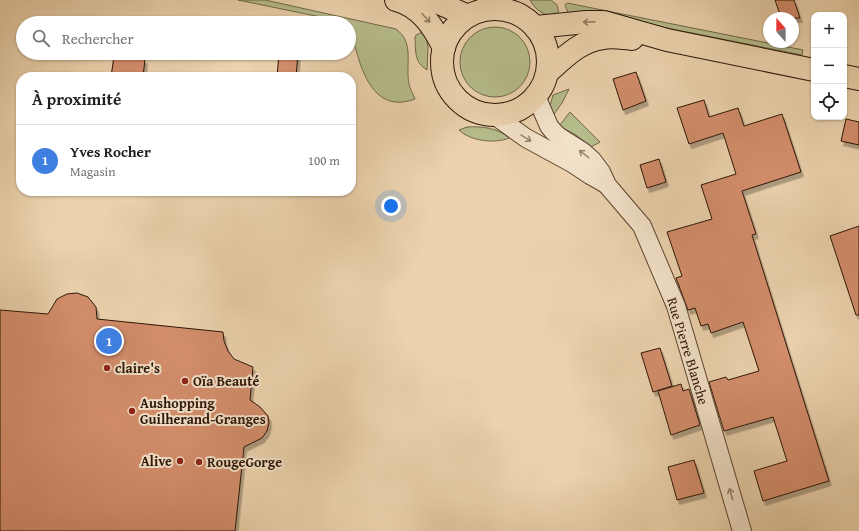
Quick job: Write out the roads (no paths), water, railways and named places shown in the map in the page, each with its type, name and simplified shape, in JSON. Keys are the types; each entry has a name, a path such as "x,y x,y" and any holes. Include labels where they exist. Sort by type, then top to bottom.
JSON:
{"main road":[{"path":"396,0 413,6 424,16 435,29 444,48"},
{"path":"432,0 468,16"},
{"path":"488,9 504,10 520,14 536,27 546,44 548,53 548,72 541,89 524,107 510,113 494,115 484,114 474,111 454,96 445,81 443,72 442,60 444,48 449,35 457,24 468,16 478,11 488,9"},
{"path":"536,27 586,22 604,22 667,40 811,69"},
{"path":"548,72 575,48 592,40 605,37 667,40"},
{"path":"847,77 859,79"}],"street":[{"name":"Rue Pierre Blanche","path":"536,96 549,126 553,131 592,160 601,172 607,185 642,226 676,306 742,531"},
{"name":"Rue Pierre Blanche","path":"494,115 526,138 572,163 607,185"}],"place":[{"name":"Yves Rocher","path":"109,341"},
{"name":"claire's","path":"107,368"},
{"name":"Oïa Beauté","path":"185,381"},
{"name":"Aushopping Guilherand-Granges","path":"132,411"},
{"name":"Alive","path":"180,461"},
{"name":"RougeGorge","path":"199,462"}]}
